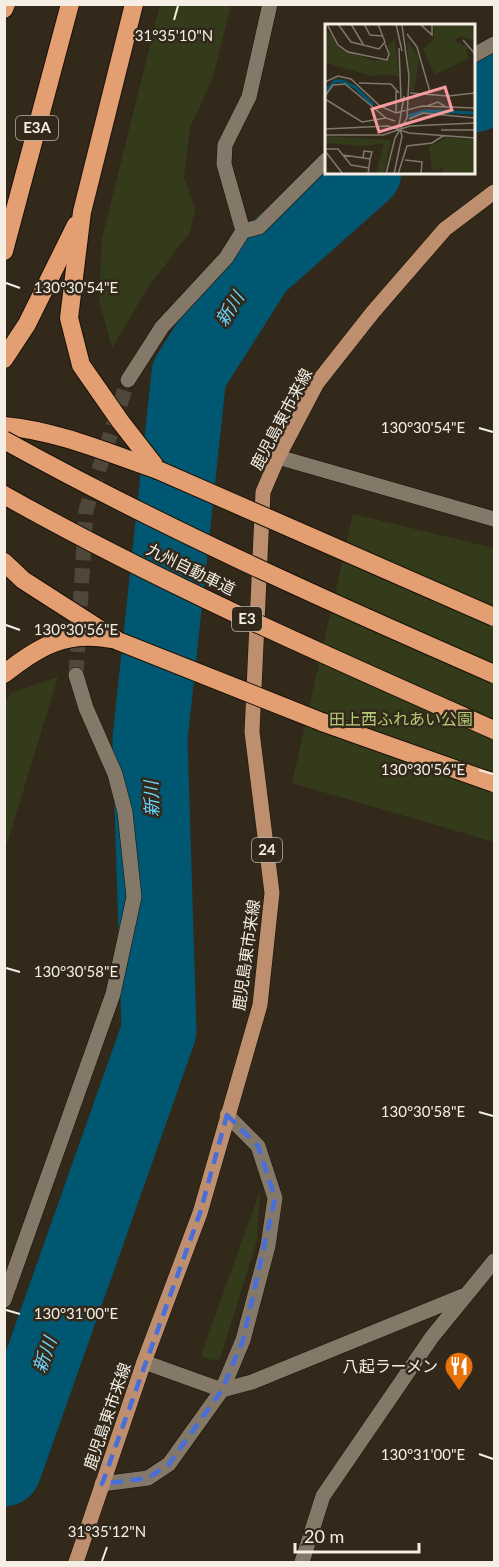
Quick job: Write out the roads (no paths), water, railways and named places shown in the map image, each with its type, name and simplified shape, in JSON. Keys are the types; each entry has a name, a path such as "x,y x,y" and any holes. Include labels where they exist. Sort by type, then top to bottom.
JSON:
{"highway":[{"path":"4,9 6,4"},
{"name":"E3A","path":"4,251 70,4"},
{"path":"134,4 82,212 69,318 81,365 158,470"},
{"path":"4,359 27,324 82,212"},
{"path":"4,426 38,430 158,470 495,617"},
{"name":"九州自動車道","path":"4,440 81,483 315,596 495,674"},
{"name":"九州自動車道","path":"4,495 64,529 295,643 495,730"},
{"path":"4,562 23,580 118,641"},
{"path":"4,674 39,649 59,640 99,637 118,641 322,722 495,783"}],"main road":[{"name":"鹿児島東市来線","path":"76,1563 144,1362 200,1213 260,1005 272,893 252,732 263,492 278,457 317,383 373,312 445,229 495,192"}],"street":[{"path":"243,231 224,164 225,145 249,97 270,4"},
{"path":"475,54 495,44"},
{"path":"128,380 162,327 226,258 243,231 259,227 325,162"},
{"path":"278,457 495,519"},
{"path":"4,1300 113,994 134,897 125,812 118,783 86,708 76,675"},
{"path":"102,1484 147,1478 169,1464 222,1390 243,1340 268,1246 275,1198 258,1146 227,1115"},
{"path":"302,1563 323,1496 432,1337 495,1262"},
{"path":"144,1362 222,1390 252,1382 465,1295"}],"waterway":[{"name":"新川","path":"475,94 494,83"},
{"name":"新川","path":"4,1469 159,1031 150,739 189,374 257,267 362,174"}],"tunnel":[{"path":"76,675 86,510 128,380"}],"place":[{"name":"八起ラーメン","path":"459,1392"}],"park label":[{"name":"田上西ふれあい公園","path":"401,719"}]}
